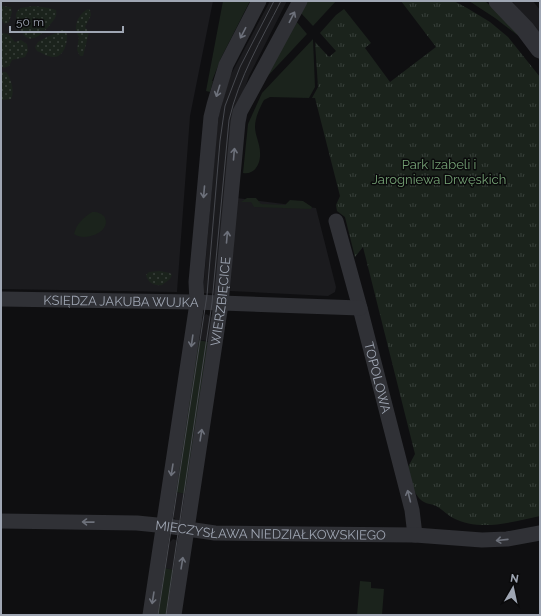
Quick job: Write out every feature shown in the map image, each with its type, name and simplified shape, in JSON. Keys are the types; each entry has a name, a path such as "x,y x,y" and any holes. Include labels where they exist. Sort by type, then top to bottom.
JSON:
{"street":[{"name":"WIERZBIĘCICE","path":"150,615 192,344 197,302 196,282 207,153 212,111 226,65 259,1"},
{"name":"WIERZBIĘCICE","path":"174,615 221,304 235,143 239,117 246,101 300,1"},
{"path":"498,1 525,30 540,49"},
{"name":"TOPOLOWA","path":"336,221 412,510 415,535"},
{"name":"KSIĘDZA JAKUBA WUJKA","path":"1,299 197,302 360,308"},
{"name":"MIECZYSŁAWA NIEDZIAŁKOWSKIEGO","path":"1,521 127,523 215,533 415,535 494,540 540,533"}],"shaded area":[{"path":"1,1 213,1 190,116 177,292 1,289"},
{"path":"270,1 287,1 249,76 241,99 219,294 203,293 219,115 229,78"},
{"path":"512,1 533,1 540,10 540,36"},
{"path":"237,198 316,208 336,287 335,292 328,296 230,291"},
{"path":"206,314 212,318 212,342 196,339 201,320"},
{"path":"173,492 189,494 184,521 178,521 174,518 170,508"},
{"path":"173,539 178,543 177,570 161,568 166,546"}],"green space":[{"path":"223,1 250,1 221,58 212,81 210,92 206,91"},
{"path":"305,1 336,1 313,26 300,12"},
{"name":"Park Izabeli i Jarogniewa Drwęskich","path":"401,1 454,1 467,8 490,22 508,37 540,77 540,516 507,523 485,525 474,524 453,518 436,506 424,502 417,496 408,467 415,454 363,247 355,257 345,217 337,211 336,205 340,196 315,98 312,98 318,87 315,42 329,57 336,51 320,33 336,15 344,9 371,43 365,48 390,82 436,47"},
{"path":"469,1 485,1 507,21 520,37 495,18"},
{"path":"1,6 11,7 12,12 9,22 5,24 1,20"},
{"path":"34,6 56,10 56,14 55,18 47,28 32,39 24,36 16,20 16,13 21,8"},
{"path":"88,9 90,10 91,15 85,27 89,32 83,56 80,56 77,50 79,37 76,26 81,14"},
{"path":"296,21 307,34 264,80"},
{"path":"62,30 66,31 67,39 61,54 51,57 37,51 35,47 38,42"},
{"path":"3,33 8,34 15,42 21,40 27,44 28,51 25,57 12,60 9,66 4,68 1,66 1,35"},
{"path":"313,39 315,87 309,98 270,97 264,100 255,124 260,149 258,164 251,172 243,173 248,124 262,93"},
{"path":"1,72 6,72 11,81 13,93 11,99 1,100"},
{"path":"247,198 256,198 261,204 285,205 290,200 303,201 312,207 311,209 254,207 251,202 241,202"},
{"path":"92,212 99,213 104,216 106,224 104,228 94,235 85,237 74,234 81,221"},
{"path":"160,271 170,273 172,275 170,279 162,285 156,285 150,282 146,275 149,272"},
{"path":"198,340 209,342 186,494 175,492"},
{"path":"164,568 175,570 168,615 157,615"},
{"path":"360,581 371,582 371,588 384,589 382,615 357,615"}],"tram line":[{"path":"158,615 207,295 220,141 225,106 240,67 274,1"},
{"path":"166,615 212,303 229,120 233,104 258,44 281,1"}]}
